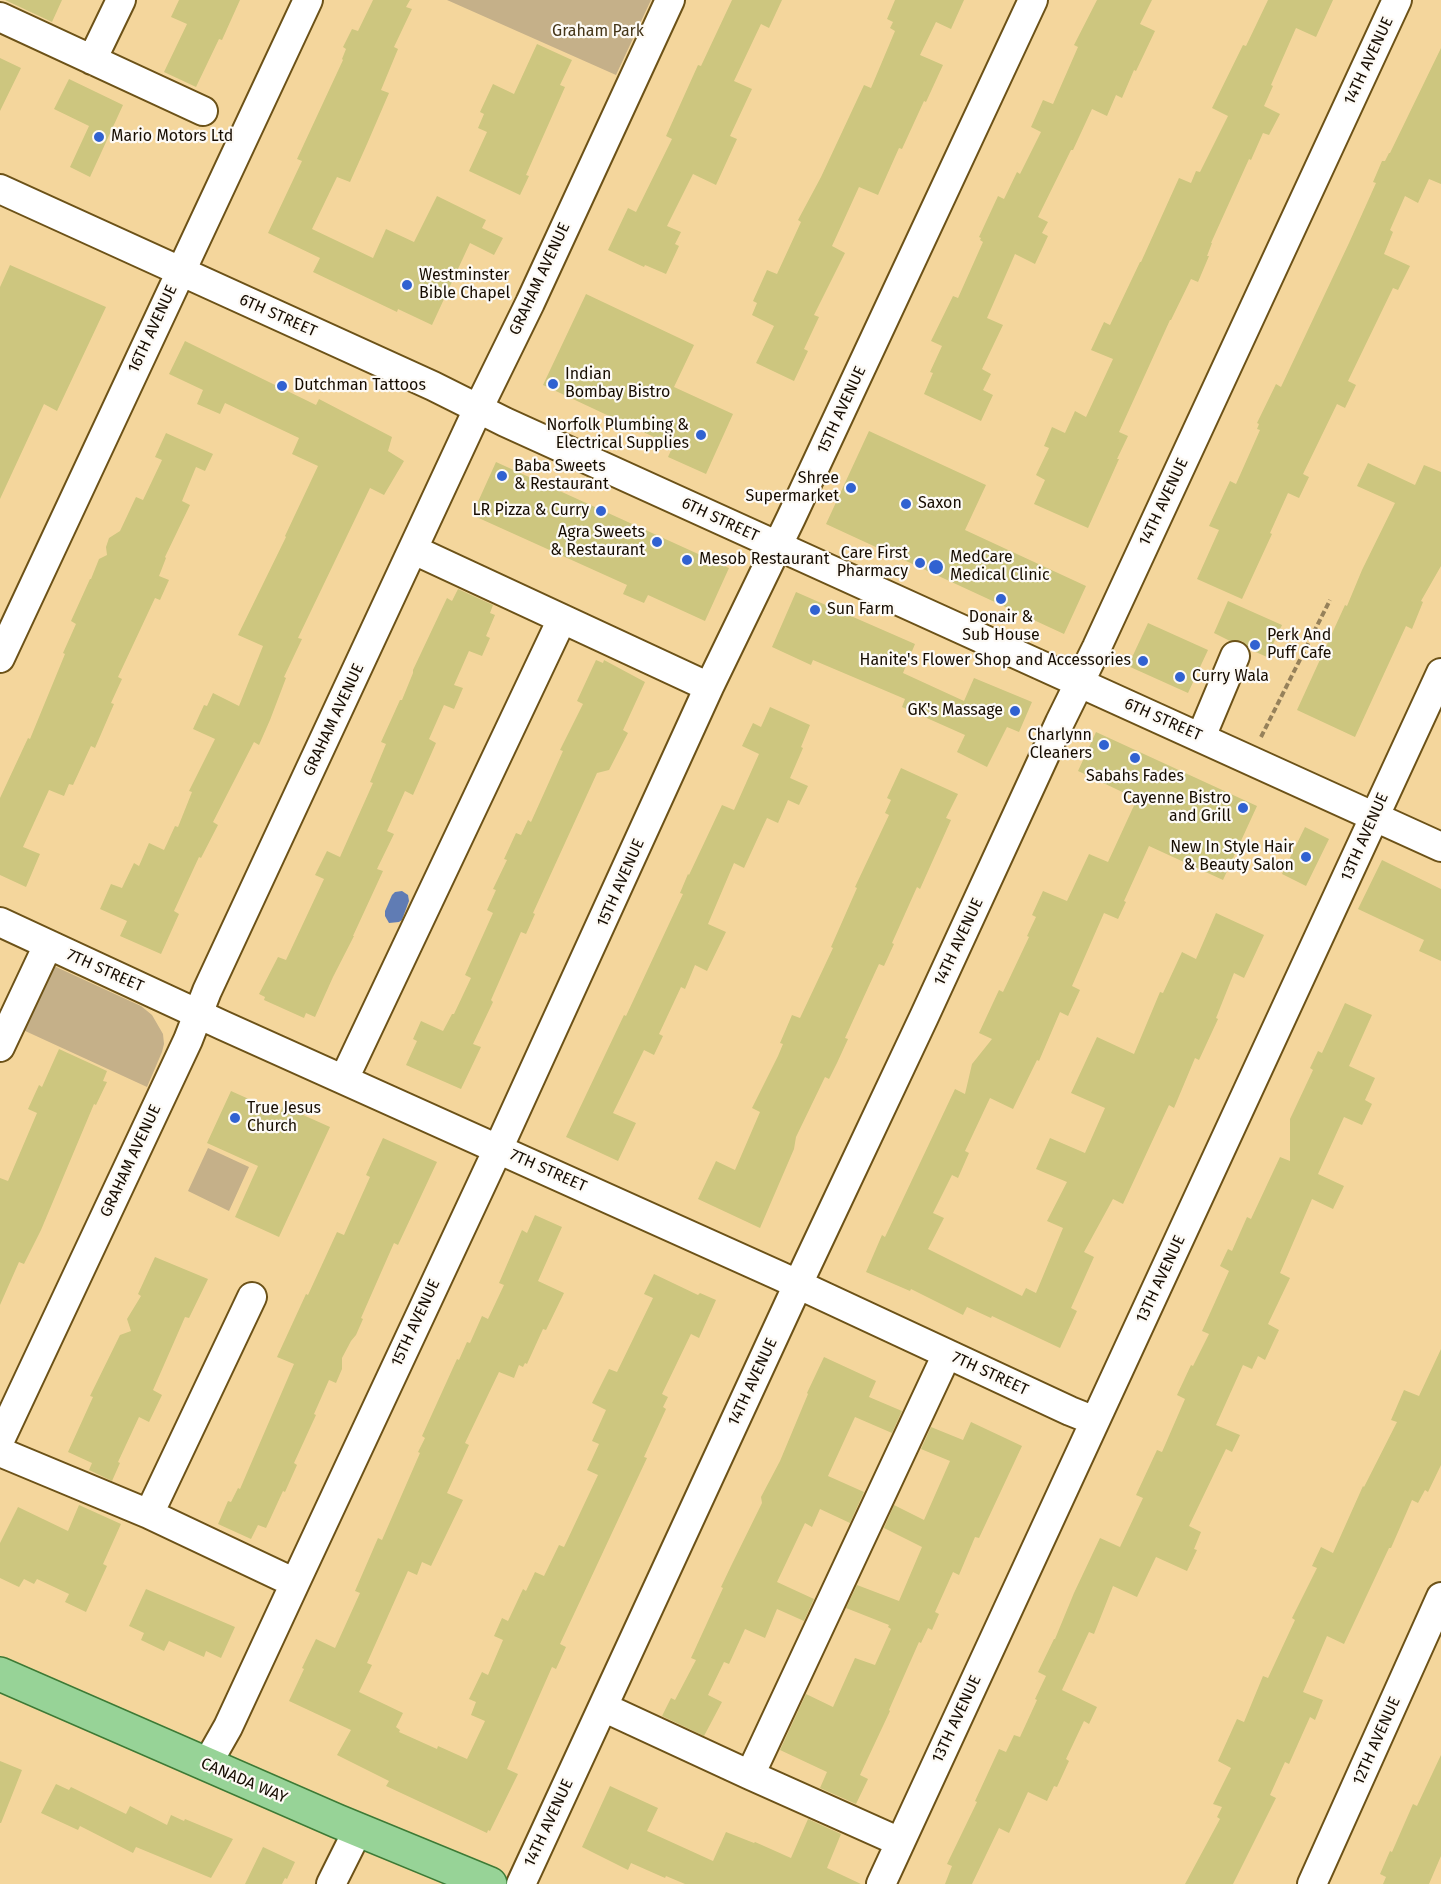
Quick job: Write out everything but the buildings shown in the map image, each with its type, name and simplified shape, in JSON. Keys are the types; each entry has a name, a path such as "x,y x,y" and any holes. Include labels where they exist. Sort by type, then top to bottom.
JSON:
{"main road":[{"name":"CANADA WAY","path":"0,1674 358,1830 490,1884"}],"street":[{"path":"92,60 120,0"},
{"name":"16TH AVENUE","path":"0,658 308,0"},
{"name":"GRAHAM AVENUE","path":"0,1440 670,0"},
{"name":"15TH AVENUE","path":"207,1764 228,1727 296,1583 709,687 778,546 1033,0"},
{"name":"14TH AVENUE","path":"521,1884 1397,0"},
{"path":"0,17 203,111"},
{"name":"6TH STREET","path":"0,189 1441,847"},
{"path":"414,550 709,687"},
{"path":"344,1079 562,619"},
{"path":"1201,737 1235,656"},
{"name":"13TH AVENUE","path":"880,1884 1441,673"},
{"name":"7TH STREET","path":"0,922 1095,1421"},
{"path":"0,1047 48,945"},
{"path":"149,1514 252,1298"},
{"path":"750,1775 947,1354"},
{"path":"0,1452 149,1514 296,1583"},
{"name":"12TH AVENUE","path":"1312,1884 1441,1598"},
{"path":"603,1707 900,1842"},
{"path":"331,1884 358,1830"}],"path":[{"path":"1261,737 1330,600"}],"green space":[{"name":"Graham Park","path":"447,0 651,0 616,75"},
{"path":"41,960 141,1006 152,1015 163,1034 164,1044 147,1087 10,1024"},
{"path":"208,1148 249,1167 229,1211 188,1191"}],"water":[{"path":"402,891 408,895 409,901 402,920 389,923 385,911 392,895"}],"place":[{"name":"Mario Motors Ltd","path":"99,137"},
{"name":"Westminster Bible Chapel","path":"407,285"},
{"name":"Indian Bombay Bistro","path":"553,384"},
{"name":"Dutchman Tattoos","path":"282,386"},
{"name":"Norfolk Plumbing & Electrical Supplies","path":"701,435"},
{"name":"Baba Sweets & Restaurant","path":"502,476"},
{"name":"Shree Supermarket","path":"851,488"},
{"name":"Saxon","path":"906,504"},
{"name":"LR Pizza & Curry","path":"601,511"},
{"name":"Agra Sweets & Restaurant","path":"657,542"},
{"name":"Mesob Restaurant","path":"687,560"},
{"name":"Care First Pharmacy","path":"920,563"},
{"name":"MedCare Medical Clinic","path":"936,567"},
{"name":"Donair & Sub House","path":"1001,599"},
{"name":"Sun Farm","path":"815,610"},
{"name":"Perk And Puff Cafe","path":"1255,645"},
{"name":"Hanite's Flower Shop and Accessories","path":"1143,661"},
{"name":"Curry Wala","path":"1180,677"},
{"name":"GK's Massage","path":"1015,711"},
{"name":"Charlynn Cleaners","path":"1104,745"},
{"name":"Sabahs Fades","path":"1135,758"},
{"name":"Cayenne Bistro and Grill","path":"1243,808"},
{"name":"New In Style Hair & Beauty Salon","path":"1306,857"},
{"name":"True Jesus Church","path":"235,1118"}]}
